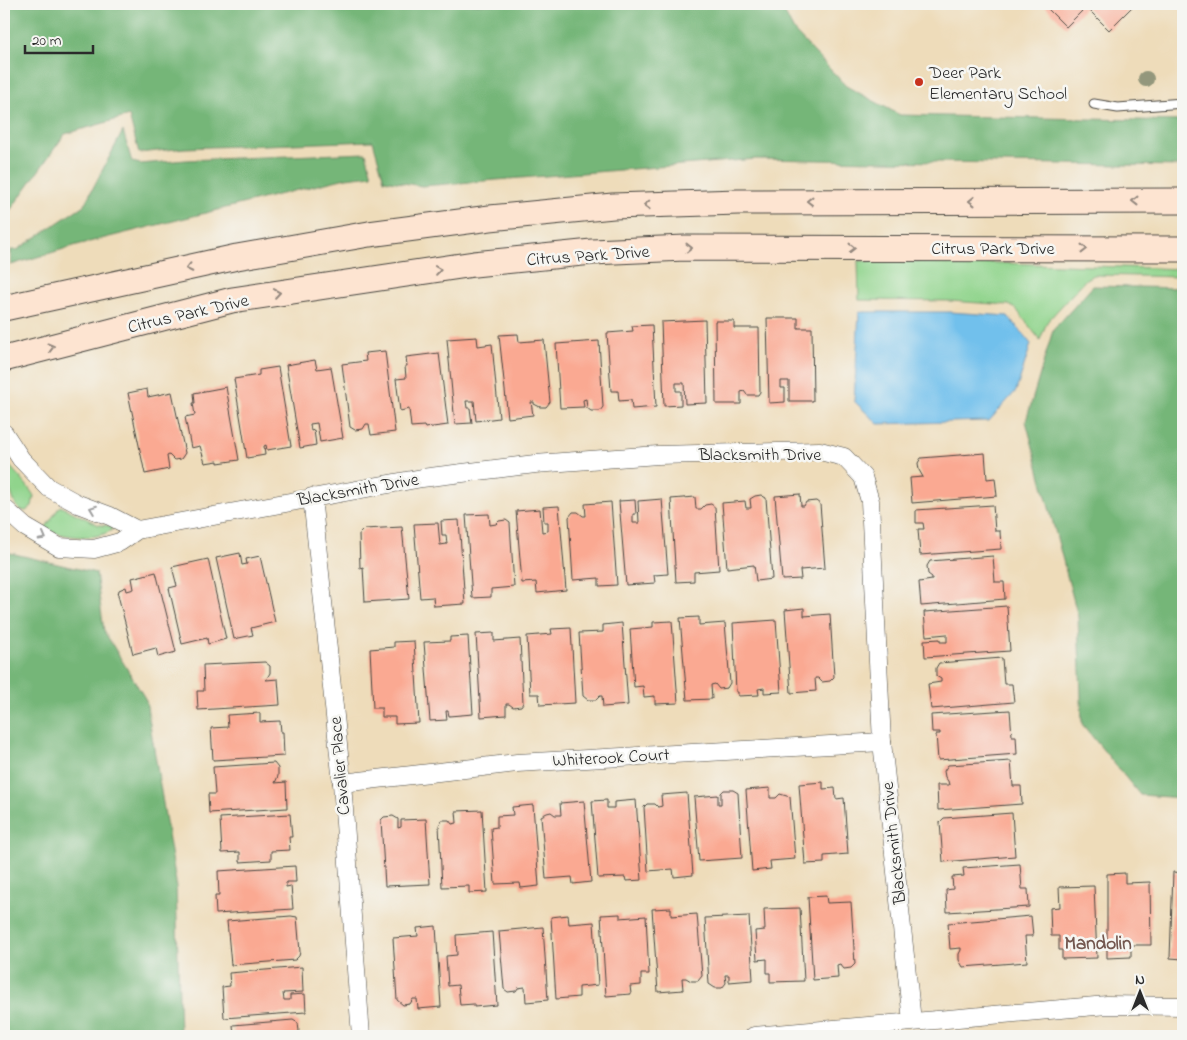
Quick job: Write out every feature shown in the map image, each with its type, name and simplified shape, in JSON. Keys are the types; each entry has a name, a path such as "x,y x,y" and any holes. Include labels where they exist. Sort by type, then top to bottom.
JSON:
{"street":[{"path":"4,308 237,257 369,234 490,218 613,206 747,202 1183,201"},
{"name":"Citrus Park Drive","path":"4,359 232,300 474,264 592,252 685,248 1183,249"},
{"path":"4,433 21,459 49,488 78,504 110,516 137,530"},
{"name":"Blacksmith Drive","path":"4,508 25,527 59,547 94,549 120,542 137,530 422,478 535,464 658,455 793,450 820,451 844,457 863,477 870,501 882,742 912,1021"},
{"name":"Cavalier Place","path":"312,497 342,783 361,1036"},
{"name":"Whiterook Court","path":"342,783 517,762 882,742"},
{"path":"754,1036 1107,1005 1183,1006"}],"lane":[{"path":"1094,104 1118,108 1183,103"}],"green space":[{"path":"4,4 780,4 794,31 846,86 900,115 1183,121 1183,166 756,159 422,186 384,180 373,141 185,148 139,153 129,116 65,134 4,219"},
{"path":"123,131 131,159 133,162 140,164 186,160 366,153 372,175 346,178 77,245 11,265 11,250 17,250 84,205"},
{"path":"858,261 940,261 1183,269 1183,277 1093,275 1086,279 1047,322 1040,340 1016,309 1009,305 950,301 859,300"},
{"path":"1093,286 1183,288 1183,798 1140,795 1082,724 1078,617 1026,421 1053,330"},
{"path":"4,459 34,496 32,506 26,511 20,510 15,504 8,484 4,479"},
{"path":"60,506 99,525 112,526 112,530 96,536 79,537 44,530"},
{"path":"4,549 6,552 96,573 104,631 146,700 176,882 180,1036 4,1036"}],"water":[{"path":"859,312 950,312 1008,316 1031,344 1016,391 989,421 878,424 854,401"}],"building":[{"path":"1043,4 1135,4 1109,30 1086,7 1066,27"},
{"path":"767,318 798,318 798,328 812,328 813,401 789,401 789,381 781,381 781,388 785,388 785,402 769,403"},
{"path":"705,320 707,403 685,404 684,383 676,383 676,391 681,391 681,405 664,406 661,322"},
{"path":"715,321 734,321 734,328 759,328 760,392 758,395 747,395 744,391 741,392 741,404 716,404"},
{"path":"652,325 656,407 632,409 631,400 619,401 618,391 611,391 607,333 633,331 632,326"},
{"path":"518,334 519,342 544,340 550,402 546,407 540,407 531,402 533,415 508,418 499,335"},
{"path":"477,337 478,346 492,344 499,418 476,421 474,401 466,401 467,408 470,408 472,423 455,424 447,339"},
{"path":"599,341 603,407 600,411 591,411 587,408 586,399 583,400 584,407 560,408 556,344"},
{"path":"385,351 395,432 371,435 369,424 366,424 363,429 355,430 350,427 342,364 366,361 365,353"},
{"path":"439,353 448,425 425,428 424,426 411,427 409,409 400,411 396,379 406,378 406,357"},
{"path":"315,360 317,369 331,367 343,438 320,442 317,423 310,424 311,431 314,430 316,445 300,448 286,365"},
{"path":"278,367 291,446 267,450 266,445 264,446 265,455 247,458 234,379 259,375 259,370"},
{"path":"226,387 239,460 205,463 200,446 191,448 185,417 195,415 194,393"},
{"path":"147,389 148,397 172,392 185,453 181,459 174,460 169,455 167,456 169,469 145,474 128,393"},
{"path":"985,453 987,479 995,478 997,496 912,503 910,478 923,477 918,463 921,458"},
{"path":"800,494 801,506 804,506 806,502 816,501 820,504 825,568 800,570 801,579 782,580 775,496"},
{"path":"761,495 766,498 772,579 756,581 754,565 727,568 722,503 745,501 746,508 751,508 750,499"},
{"path":"695,497 696,509 701,509 705,505 711,504 715,507 719,570 694,572 694,581 676,582 671,499"},
{"path":"662,499 668,574 654,575 655,583 626,585 619,501 635,500 636,514 633,514 633,523 639,523 638,501"},
{"path":"611,502 617,585 599,586 599,578 573,580 569,517 573,512 586,516 585,504"},
{"path":"993,505 995,531 1000,531 1001,549 920,555 918,529 924,529 923,523 916,523 916,510"},
{"path":"559,506 566,590 537,593 536,582 522,583 516,511 540,509 542,532 548,531 548,522 544,522 543,507"},
{"path":"489,514 490,525 506,520 510,523 514,587 491,589 491,597 472,598 466,515"},
{"path":"459,520 465,604 434,606 433,597 420,598 414,524 438,523 440,545 447,544 446,535 442,535 441,521"},
{"path":"402,527 409,599 365,602 363,567 360,568 359,534 364,529"},
{"path":"240,553 242,565 247,564 246,559 260,556 275,622 251,628 253,635 234,639 216,558"},
{"path":"993,556 995,582 1004,582 1005,599 921,606 919,582 932,580 932,577 928,574 927,566 930,561"},
{"path":"208,559 226,639 208,644 207,638 182,644 169,588 177,586 172,567"},
{"path":"156,572 176,652 158,657 156,648 133,654 118,595 119,590 126,587 127,591 134,589 132,578"},
{"path":"1007,606 1010,651 925,657 924,640 940,639 940,642 947,642 947,634 926,636 924,612"},
{"path":"804,608 804,616 830,614 834,677 830,681 822,682 815,678 816,691 791,693 785,610"},
{"path":"699,617 699,625 725,623 730,683 727,688 719,689 715,684 711,685 712,699 687,700 680,618"},
{"path":"776,620 781,692 764,693 764,688 758,689 759,695 738,696 738,692 736,692 733,623"},
{"path":"672,621 678,703 655,704 655,696 644,697 643,686 634,687 630,629 653,627 653,622"},
{"path":"622,623 628,705 603,707 602,696 596,700 588,700 583,696 579,633 603,632 603,625"},
{"path":"571,628 575,703 540,705 539,694 530,694 527,636 552,634 551,629"},
{"path":"494,633 494,641 520,639 523,703 521,706 513,707 506,704 506,715 481,717 476,634"},
{"path":"468,636 473,714 449,716 448,711 446,711 447,720 430,721 424,642 450,641 450,637"},
{"path":"414,641 419,723 395,724 395,717 382,717 382,708 373,708 370,649 394,647 394,642"},
{"path":"1002,658 1004,684 1012,684 1014,702 931,709 928,684 941,682 941,679 936,676 936,668 939,663"},
{"path":"265,662 270,666 270,673 266,680 278,679 280,705 198,710 197,691 204,691 203,665"},
{"path":"1010,710 1012,736 1016,736 1017,754 938,760 936,734 940,734 940,732 932,732 931,715"},
{"path":"260,713 260,722 280,721 281,732 283,732 284,756 213,760 211,728 228,727 227,715"},
{"path":"1011,761 1013,786 1021,786 1022,804 938,810 937,785 949,785 944,771 948,765"},
{"path":"274,763 278,768 278,776 275,783 286,782 287,808 209,813 208,794 215,794 213,767"},
{"path":"823,782 823,789 835,788 836,799 844,798 848,854 824,856 824,863 805,864 799,784"},
{"path":"770,788 770,798 776,798 780,794 790,797 795,859 770,861 771,869 752,871 746,790"},
{"path":"724,790 733,790 738,793 742,858 699,861 694,797 718,795 718,804 721,804 721,793"},
{"path":"687,793 693,875 674,877 673,869 648,871 644,807 647,804 655,804 658,807 662,806 661,795"},
{"path":"607,800 607,808 614,808 614,802 636,800 642,880 626,881 625,877 598,878 592,801"},
{"path":"584,801 591,882 573,884 572,877 546,879 541,816 551,812 555,815 561,815 560,803"},
{"path":"533,805 539,886 521,888 520,883 495,884 491,828 497,827 497,816 513,815 512,807"},
{"path":"482,810 487,892 469,893 469,886 442,887 439,825 442,820 449,820 452,824 457,823 456,811"},
{"path":"1012,813 1015,856 943,862 940,822 944,818"},
{"path":"290,814 292,837 289,837 290,850 271,851 271,860 240,862 240,852 222,853 220,818"},
{"path":"393,816 398,819 398,828 401,827 401,820 426,819 430,884 385,886 381,820 384,817"},
{"path":"1020,864 1022,889 1028,889 1029,907 947,912 946,890 953,889 952,877 964,876 963,868"},
{"path":"295,866 296,882 286,882 286,887 291,886 293,909 216,914 215,896 219,896 218,871"},
{"path":"1173,872 1183,873 1183,959 1170,958"},
{"path":"1125,873 1125,883 1150,882 1151,945 1131,945 1131,957 1107,958 1107,874"},
{"path":"1094,886 1097,958 1062,959 1062,950 1059,950 1059,936 1051,936 1050,908 1060,907 1059,887"},
{"path":"826,896 827,903 851,902 855,964 851,968 844,969 840,964 837,965 838,978 813,980 808,897"},
{"path":"671,908 671,916 697,914 702,976 698,981 682,978 683,990 658,992 652,909"},
{"path":"800,908 804,981 770,982 770,973 767,973 767,959 757,960 755,931 765,930 764,909"},
{"path":"620,914 620,918 646,916 649,974 641,974 641,985 630,986 631,994 606,996 601,915"},
{"path":"568,915 569,924 594,922 598,985 579,987 579,997 556,999 551,917"},
{"path":"749,916 753,980 729,982 729,975 725,975 726,983 722,988 715,988 709,984 705,918"},
{"path":"1031,916 1033,936 1025,936 1027,962 963,967 959,960 961,948 950,949 948,923"},
{"path":"297,917 300,952 295,960 231,965 227,921"},
{"path":"436,926 441,1007 418,1009 417,999 413,999 410,1004 403,1005 397,1000 393,938 418,936 417,928"},
{"path":"543,927 548,1000 526,1002 525,987 508,992 504,989 499,931"},
{"path":"492,932 497,1005 474,1007 474,1004 460,1005 458,985 448,986 446,956 457,955 456,935"},
{"path":"302,967 303,992 283,993 284,1000 290,1000 290,995 305,994 306,1012 224,1018 222,987 230,986 229,973"},
{"path":"293,1020 298,1023 299,1031 296,1036 234,1036 233,1025"}],"place":[{"name":"Deer Park Elementary School","path":"919,82"}],"district":[{"name":"Mandolin","path":"1098,942"}]}
